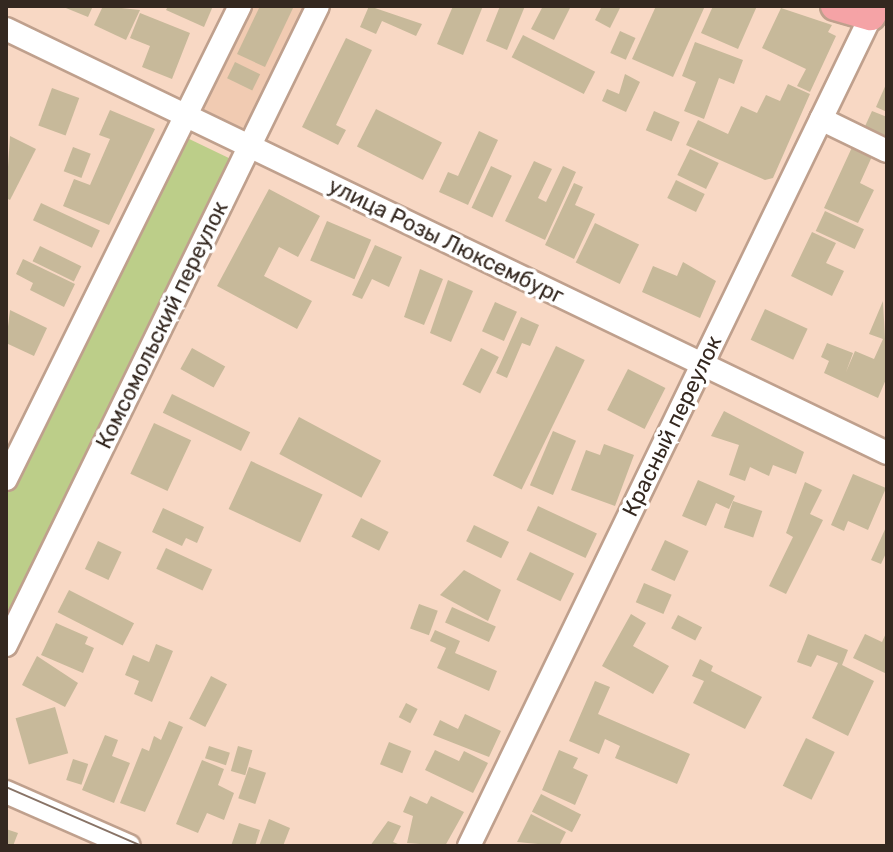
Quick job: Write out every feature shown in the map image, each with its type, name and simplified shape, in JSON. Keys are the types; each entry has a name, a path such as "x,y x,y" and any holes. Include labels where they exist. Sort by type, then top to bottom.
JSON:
{"main road":[{"path":"835,6 874,11"}],"street":[{"path":"6,479 240,6"},
{"name":"Комсомольский переулок","path":"6,645 318,6"},
{"name":"Красный переулок","path":"469,846 874,11"},
{"name":"улица Розы Люксембург","path":"6,29 887,453"},
{"path":"821,119 887,151"},
{"path":"6,792 129,846"}],"shaded area":[{"path":"240,6 318,6 249,147 185,116"}],"green space":[{"path":"183,136 235,161 6,627 6,495"}],"building":[{"path":"61,6 93,6 88,17"},
{"path":"103,6 140,10 126,40 94,25"},
{"path":"168,6 213,6 204,27 166,10"},
{"path":"260,6 294,6 265,67 237,54"},
{"path":"369,6 422,24 416,36 382,21 376,34 360,27"},
{"path":"453,6 483,6 463,55 437,44"},
{"path":"500,6 525,6 507,50 486,41"},
{"path":"543,6 571,6 554,40 531,29"},
{"path":"602,6 621,6 610,28 595,20"},
{"path":"656,6 705,6 673,77 632,59"},
{"path":"713,6 757,6 738,49 701,33"},
{"path":"781,8 832,25 828,32 836,36 810,92 797,86 806,69 762,48"},
{"path":"140,13 190,33 172,79 142,67 150,46 130,38"},
{"path":"620,31 636,38 626,60 610,53"},
{"path":"523,35 595,72 584,94 512,57"},
{"path":"346,38 372,50 336,125 346,130 338,145 302,127"},
{"path":"695,42 743,60 734,84 719,78 704,119 684,111 696,82 682,76"},
{"path":"235,62 260,74 252,90 227,78"},
{"path":"625,74 640,82 626,112 602,101 607,89 619,94"},
{"path":"887,82 887,112 876,107"},
{"path":"788,84 810,94 773,178 765,180 686,145 698,120 728,134 741,106 757,113 766,95 780,101"},
{"path":"52,88 79,98 66,136 38,126"},
{"path":"376,109 442,143 423,180 357,146"},
{"path":"110,110 155,129 109,225 63,206 74,179 90,185 110,139 99,135"},
{"path":"654,111 680,122 672,141 646,130"},
{"path":"872,111 887,117 887,147 861,135"},
{"path":"479,131 498,140 468,205 439,192 448,172 458,176"},
{"path":"10,136 36,149 10,200 6,198"},
{"path":"854,143 874,152 860,183 874,190 858,223 824,208"},
{"path":"73,147 91,154 81,178 64,171"},
{"path":"690,149 719,163 706,189 677,175"},
{"path":"534,161 552,169 538,198 546,202 563,166 576,172 545,240 505,221"},
{"path":"491,166 512,176 492,217 472,208"},
{"path":"676,180 705,194 696,212 667,198"},
{"path":"574,183 583,187 575,205 595,214 574,259 545,245"},
{"path":"269,189 320,216 298,257 279,247 264,276 312,301 297,329 217,286"},
{"path":"41,203 100,230 92,248 33,220"},
{"path":"825,211 864,229 855,249 816,231"},
{"path":"327,221 371,240 354,279 310,261"},
{"path":"595,223 639,244 620,284 576,263"},
{"path":"812,232 836,243 826,263 844,271 832,296 791,276"},
{"path":"375,245 402,257 389,287 372,279 362,299 352,295"},
{"path":"40,246 81,266 74,281 33,261"},
{"path":"23,259 75,284 64,307 30,290 33,283 16,274"},
{"path":"683,262 716,281 700,318 642,292 653,266 677,276"},
{"path":"420,269 443,279 424,325 404,317"},
{"path":"448,280 473,291 451,342 430,333"},
{"path":"883,301 887,377 878,398 824,373 829,361 821,357 827,343 853,353 846,372 855,351 874,359 883,339 869,334"},
{"path":"495,302 517,312 504,341 482,331"},
{"path":"765,309 808,329 793,360 751,340"},
{"path":"10,310 47,328 34,356 6,343"},
{"path":"521,317 539,325 530,346 522,343 507,378 496,373"},
{"path":"556,346 585,360 522,489 493,475"},
{"path":"192,348 225,366 214,387 180,369"},
{"path":"481,348 499,357 480,394 462,385"},
{"path":"628,369 665,388 645,429 607,410"},
{"path":"172,394 250,432 241,451 163,413"},
{"path":"724,411 804,452 796,474 773,465 769,476 750,467 745,481 729,475 739,445 711,436"},
{"path":"299,417 381,461 361,498 279,454"},
{"path":"154,423 191,440 167,491 130,474"},
{"path":"553,431 576,441 553,495 530,485"},
{"path":"604,444 634,455 615,506 571,490 586,450 600,455"},
{"path":"251,461 323,494 300,542 229,509"},
{"path":"853,474 886,488 868,530 848,521 844,531 831,525"},
{"path":"698,480 735,496 729,509 716,503 706,526 682,516"},
{"path":"805,482 822,490 810,514 823,520 786,594 769,586 793,537 786,533"},
{"path":"733,501 762,511 753,538 724,527"},
{"path":"538,506 597,533 585,558 527,530"},
{"path":"163,508 204,527 197,543 186,538 182,546 152,532"},
{"path":"361,518 389,532 379,551 351,537"},
{"path":"474,525 509,542 501,558 466,541"},
{"path":"887,525 887,551 881,564 871,560"},
{"path":"665,540 689,551 675,581 651,570"},
{"path":"98,541 122,552 108,580 85,569"},
{"path":"166,548 212,570 203,590 156,569"},
{"path":"530,552 574,573 560,601 516,580"},
{"path":"464,570 501,590 488,621 440,595"},
{"path":"644,583 672,595 663,614 636,602"},
{"path":"69,590 134,623 123,645 58,612"},
{"path":"419,604 438,611 429,635 410,628"},
{"path":"452,607 496,627 489,642 445,623"},
{"path":"631,614 646,623 633,646 669,666 653,694 602,666"},
{"path":"678,615 702,627 695,641 671,628"},
{"path":"56,623 88,637 85,644 94,648 83,673 41,655"},
{"path":"435,630 460,641 455,653 497,671 489,691 437,668 446,648 430,641"},
{"path":"887,631 887,674 853,658 865,634 882,642"},
{"path":"808,634 848,650 842,665 874,681 848,736 812,718 838,663 817,655 811,667 797,662"},
{"path":"156,644 173,651 152,702 134,694 139,681 125,675 133,655 149,662"},
{"path":"37,656 78,683 65,707 22,685"},
{"path":"700,659 713,666 711,671 762,697 745,729 693,703 704,681 692,676"},
{"path":"211,676 227,684 205,727 189,719"},
{"path":"595,681 610,687 598,714 690,754 677,784 615,758 620,746 605,739 599,754 569,741"},
{"path":"406,703 418,709 410,723 399,717"},
{"path":"55,707 68,753 29,764 16,718"},
{"path":"465,714 501,731 489,757 433,735 440,720 458,729"},
{"path":"169,721 183,727 145,812 120,803 142,748 149,751 154,736 161,740"},
{"path":"105,735 118,740 112,756 130,763 114,803 82,790"},
{"path":"806,738 835,752 812,800 783,786"},
{"path":"389,742 411,751 402,773 380,764"},
{"path":"209,746 230,753 226,765 205,758"},
{"path":"238,746 252,750 245,775 231,771"},
{"path":"435,750 459,761 464,751 488,763 473,793 425,770"},
{"path":"559,750 578,758 573,768 588,775 575,805 542,790"},
{"path":"73,759 88,764 81,785 66,780"},
{"path":"202,760 224,769 218,785 234,793 224,820 207,813 198,833 176,824"},
{"path":"249,767 266,773 255,804 238,798"},
{"path":"541,794 581,814 572,832 532,812"},
{"path":"410,796 427,804 431,796 464,812 445,846 407,843 413,816 403,812"},
{"path":"531,814 566,832 559,846 517,842"},
{"path":"269,819 290,828 283,846 259,846"},
{"path":"388,821 401,826 393,842 403,846 370,846"},
{"path":"239,823 260,830 255,846 231,846"},
{"path":"6,829 18,833 13,846 6,846"}],"tram line":[{"path":"6,787 142,846"}]}
